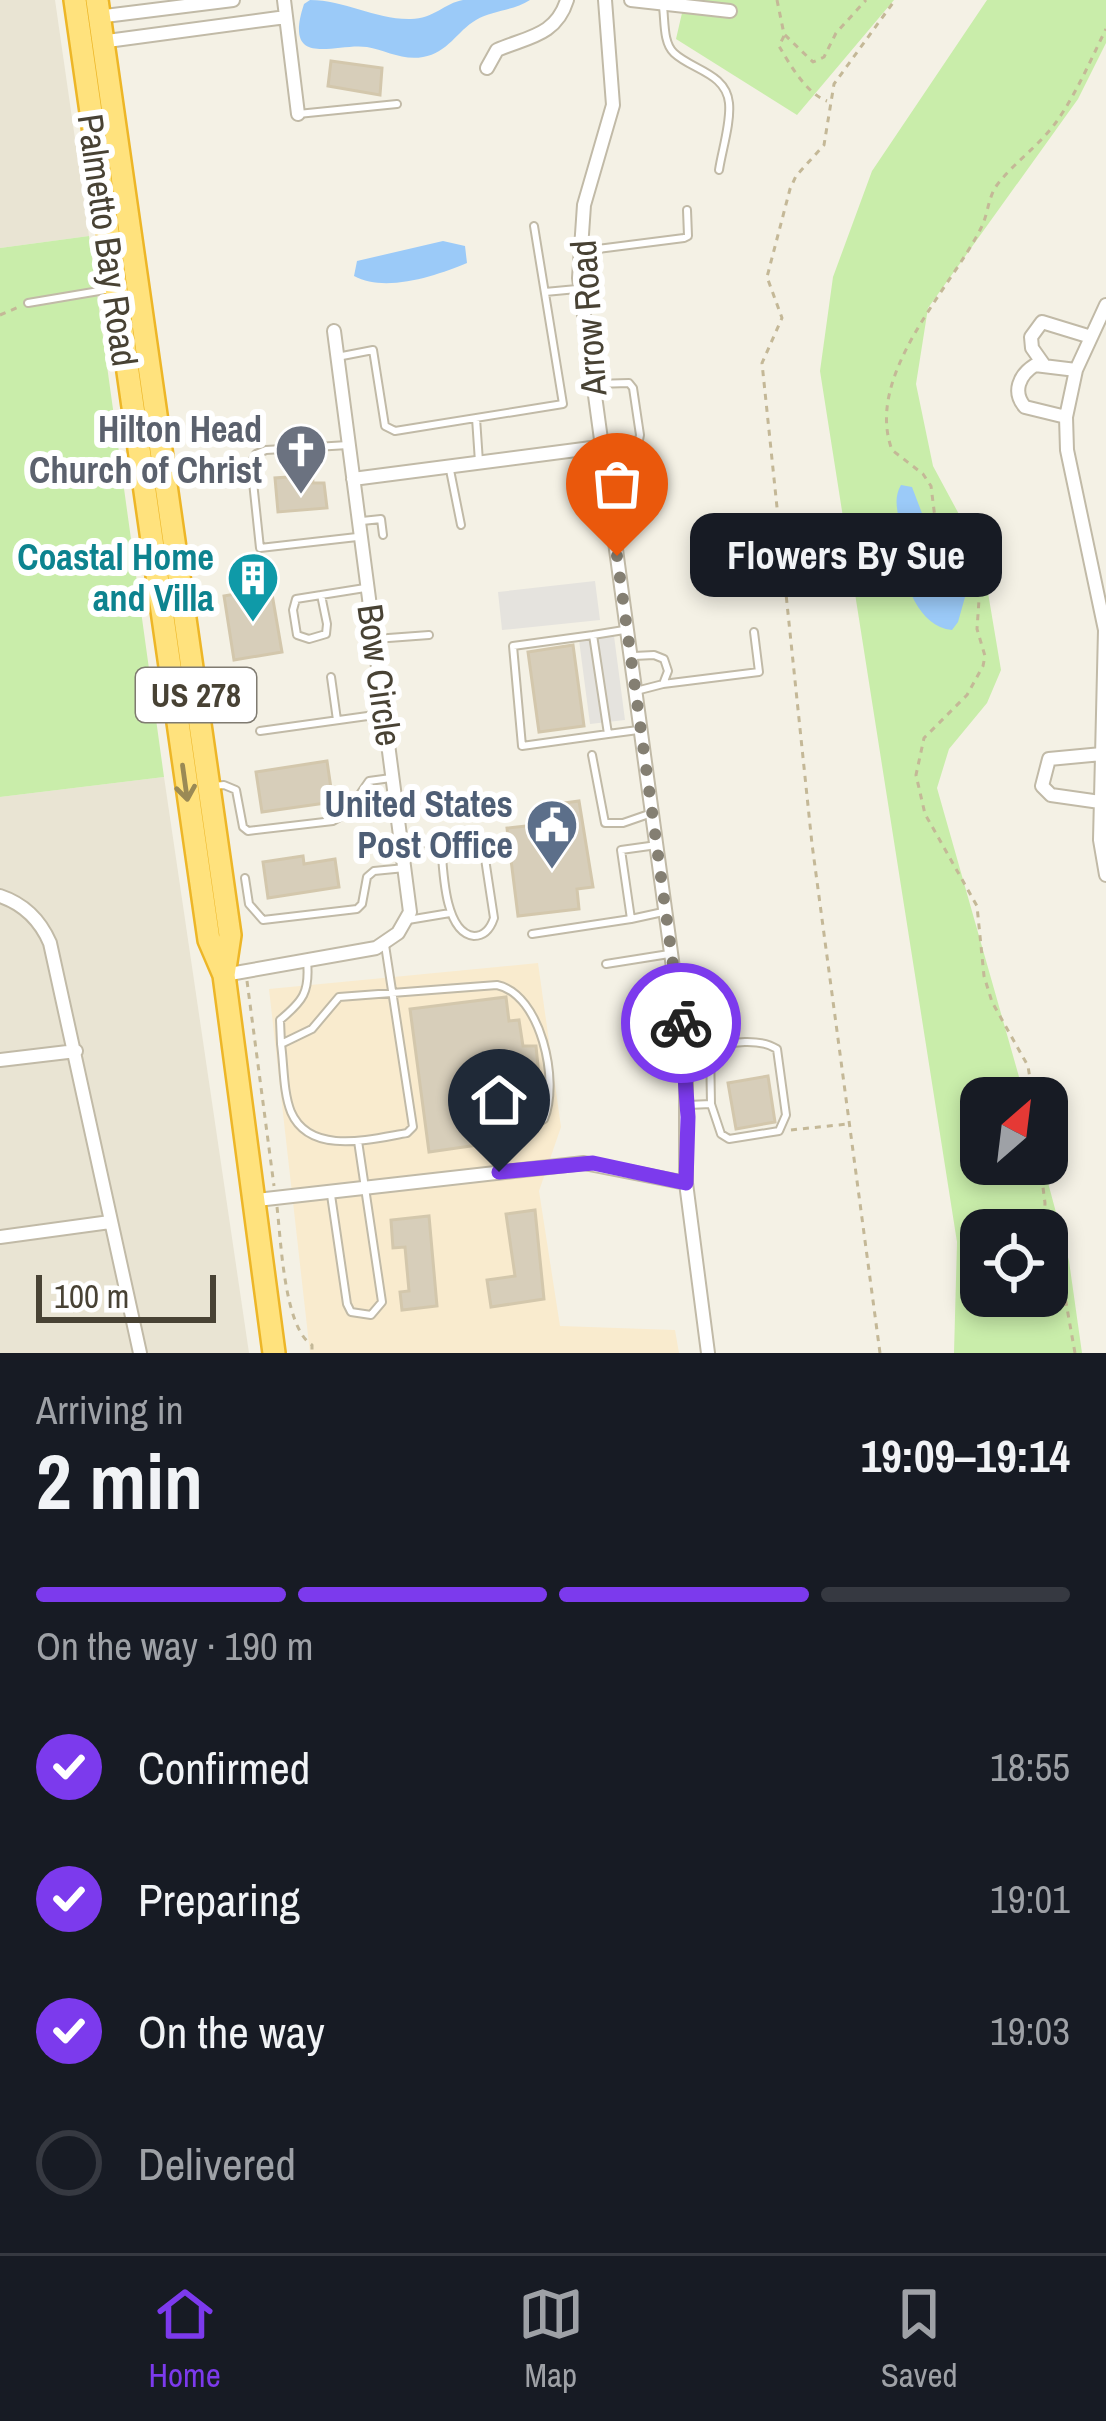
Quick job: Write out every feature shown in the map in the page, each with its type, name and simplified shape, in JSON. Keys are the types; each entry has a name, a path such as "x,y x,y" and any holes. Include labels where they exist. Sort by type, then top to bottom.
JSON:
{"highway":[{"name":"Palmetto Bay Road","path":"87,9 138,287 230,935 224,975"},
{"name":"Palmetto Bay Road","path":"93,42 114,289 208,940 224,975 274,1353"}],"street":[{"path":"87,9 233,0"},
{"path":"284,0 298,114"},
{"path":"487,68 497,50 555,24 567,0"},
{"name":"Arrow Road","path":"605,0 613,105 584,205 580,289 684,1050 686,1183 708,1353"},
{"path":"631,0 730,11"},
{"path":"189,5 192,29"},
{"path":"93,42 286,16"},
{"path":"1106,305 1076,370 1066,417 1067,451 1105,629 1100,840 1106,875"},
{"path":"1044,364 1030,337 1042,322 1091,337"},
{"name":"Bow Circle","path":"334,331 405,845 411,901 408,920"},
{"path":"1066,417 1025,407 1018,395 1024,374 1035,365 1076,370"},
{"path":"353,479 599,447"},
{"path":"1100,802 1051,795 1042,786 1049,759 1102,754"},
{"path":"0,896 30,912 42,926 76,1051 140,1353"},
{"path":"224,975 385,944 408,920"},
{"path":"0,1060 76,1051"},
{"path":"257,1200 584,1163 686,1183"},
{"path":"0,1237 110,1222"}],"lane":[{"path":"663,4 667,41 674,53 703,68 719,82 729,101 719,170"},
{"path":"298,114 397,104"},
{"path":"579,252 684,238 688,236 687,210"},
{"path":"338,357 373,350 385,426 395,431 562,404 534,226"},
{"path":"28,302 138,287"},
{"path":"545,292 580,289"},
{"path":"591,384 629,383 640,435 639,440 599,447"},
{"path":"476,418 479,463"},
{"path":"349,445 256,454 251,463 260,548 361,537"},
{"path":"449,466 461,525"},
{"path":"359,521 381,519 383,535"},
{"path":"321,595 326,634 309,639 299,636 293,602 321,595 368,588"},
{"path":"627,629 513,646 522,746 641,730"},
{"path":"636,691 758,673 754,632"},
{"path":"375,638 429,635"},
{"path":"593,635 608,734"},
{"path":"631,656 664,659 668,671 663,684"},
{"path":"331,677 338,721"},
{"path":"260,731 386,714"},
{"path":"592,755 605,823 623,824 653,813"},
{"path":"209,787 224,785 236,790 248,832 332,821 347,813 369,781 394,778"},
{"path":"405,845 440,841 467,829 482,839 494,918 490,928 472,936 450,914 440,841"},
{"path":"631,919 621,850 657,845"},
{"path":"245,878 249,904 263,920 357,909 367,877 374,871 407,868"},
{"path":"532,934 666,911"},
{"path":"408,920 450,914"},
{"path":"307,961 308,992 280,1020 290,1108 297,1123 315,1135 342,1143 407,1133 413,1127 385,944"},
{"path":"606,964 672,954"},
{"path":"281,1044 312,1029 339,997 497,985 509,988 523,998 535,1017 552,1090 550,1105 536,1124 492,1129"},
{"path":"684,1050 760,1041 777,1049 786,1115 779,1131 729,1139 716,1125 710,1047"},
{"path":"688,1105 711,1104"},
{"path":"331,1191 347,1304 351,1312 371,1315 382,1302 358,1141"}],"path":[{"path":"778,0 784,34 779,46 819,100 829,102"},
{"path":"784,34 813,62 824,57 836,33 866,0"},
{"path":"880,1353 812,844 762,363 782,318 767,287 796,176 826,138 829,102 842,70 895,0"},
{"path":"1030,1077 992,1002 984,976 977,906 925,814 916,775 924,738 968,695 983,666 977,629 979,600 960,548 935,518 931,486 892,450 887,424 895,368 941,286 980,232 996,185 1055,124 1106,29"},
{"path":"0,314 28,302"},
{"path":"779,1131 849,1124"},
{"path":"1068,1314 1075,1353"},
{"path":"312,1345 312,1353"}],"shaded area":[{"path":"0,0 55,0 89,236 0,248"},
{"path":"595,581 600,620 502,630 498,592"},
{"path":"614,636 625,720 590,724 579,640"},
{"path":"164,777 249,1353 0,1353 0,797"},
{"path":"538,963 561,1127 539,1191 560,1326 675,1330 679,1353 310,1353 269,989"}],"green space":[{"path":"685,0 894,0 797,115 676,39"},
{"path":"987,0 1106,0 1106,43 1078,99 928,308 916,384 933,466 982,557 1001,670 987,703 949,749 937,788 1019,1077 960,1077 960,1185 1049,1185 1055,1209 960,1209 960,1317 1068,1317 1068,1257 1082,1353 954,1353 957,1242 820,371 833,277 872,171"},
{"path":"89,236 164,777 0,797 0,248"}],"water":[{"path":"310,0 411,19 463,0 530,0 476,20 439,51 416,58 367,47 306,46 299,25 304,4"},
{"path":"443,241 465,246 467,263 395,283 354,276 357,261"},
{"path":"901,485 912,487 928,529 967,590 952,630 930,621 922,612 905,577 897,547"}],"building":[{"path":"331,61 382,68 380,95 328,86"},
{"name":"Hilton Head Church of Christ","path":"312,469 313,483 324,483 327,508 278,512 275,478 303,476 303,470"},
{"name":"Coastal Home and Villa","path":"271,588 282,652 234,660 224,596"},
{"path":"573,645 584,726 539,732 528,652"},
{"path":"327,761 333,802 262,812 256,772"},
{"name":"United States Post Office","path":"579,801 593,887 577,889 579,909 518,916 507,828 544,824 542,806"},
{"path":"303,856 304,864 335,859 339,887 268,898 263,862"},
{"path":"506,997 509,1021 519,1020 523,1046 536,1046 539,1076 528,1077 532,1108 474,1116 478,1145 429,1152 410,1009"},
{"path":"768,1076 775,1122 736,1129 728,1083"},
{"path":"535,1210 544,1299 491,1307 487,1280 515,1276 506,1214"},
{"path":"429,1216 437,1306 402,1310 400,1292 409,1291 405,1247 393,1248 391,1220"}],"way so far":[{"path":"617,556 681,1023"}],"place":[{"name":"Hilton Head Church of Christ","path":"301,496"},
{"name":"Flowers By Sue","path":"617,556"},
{"name":"Coastal Home and Villa","path":"253,624"},
{"name":"United States Post Office","path":"552,871"}],"route":[{"path":"499,1172 593,1163 686,1183 688,1117 681,1023"}]}
